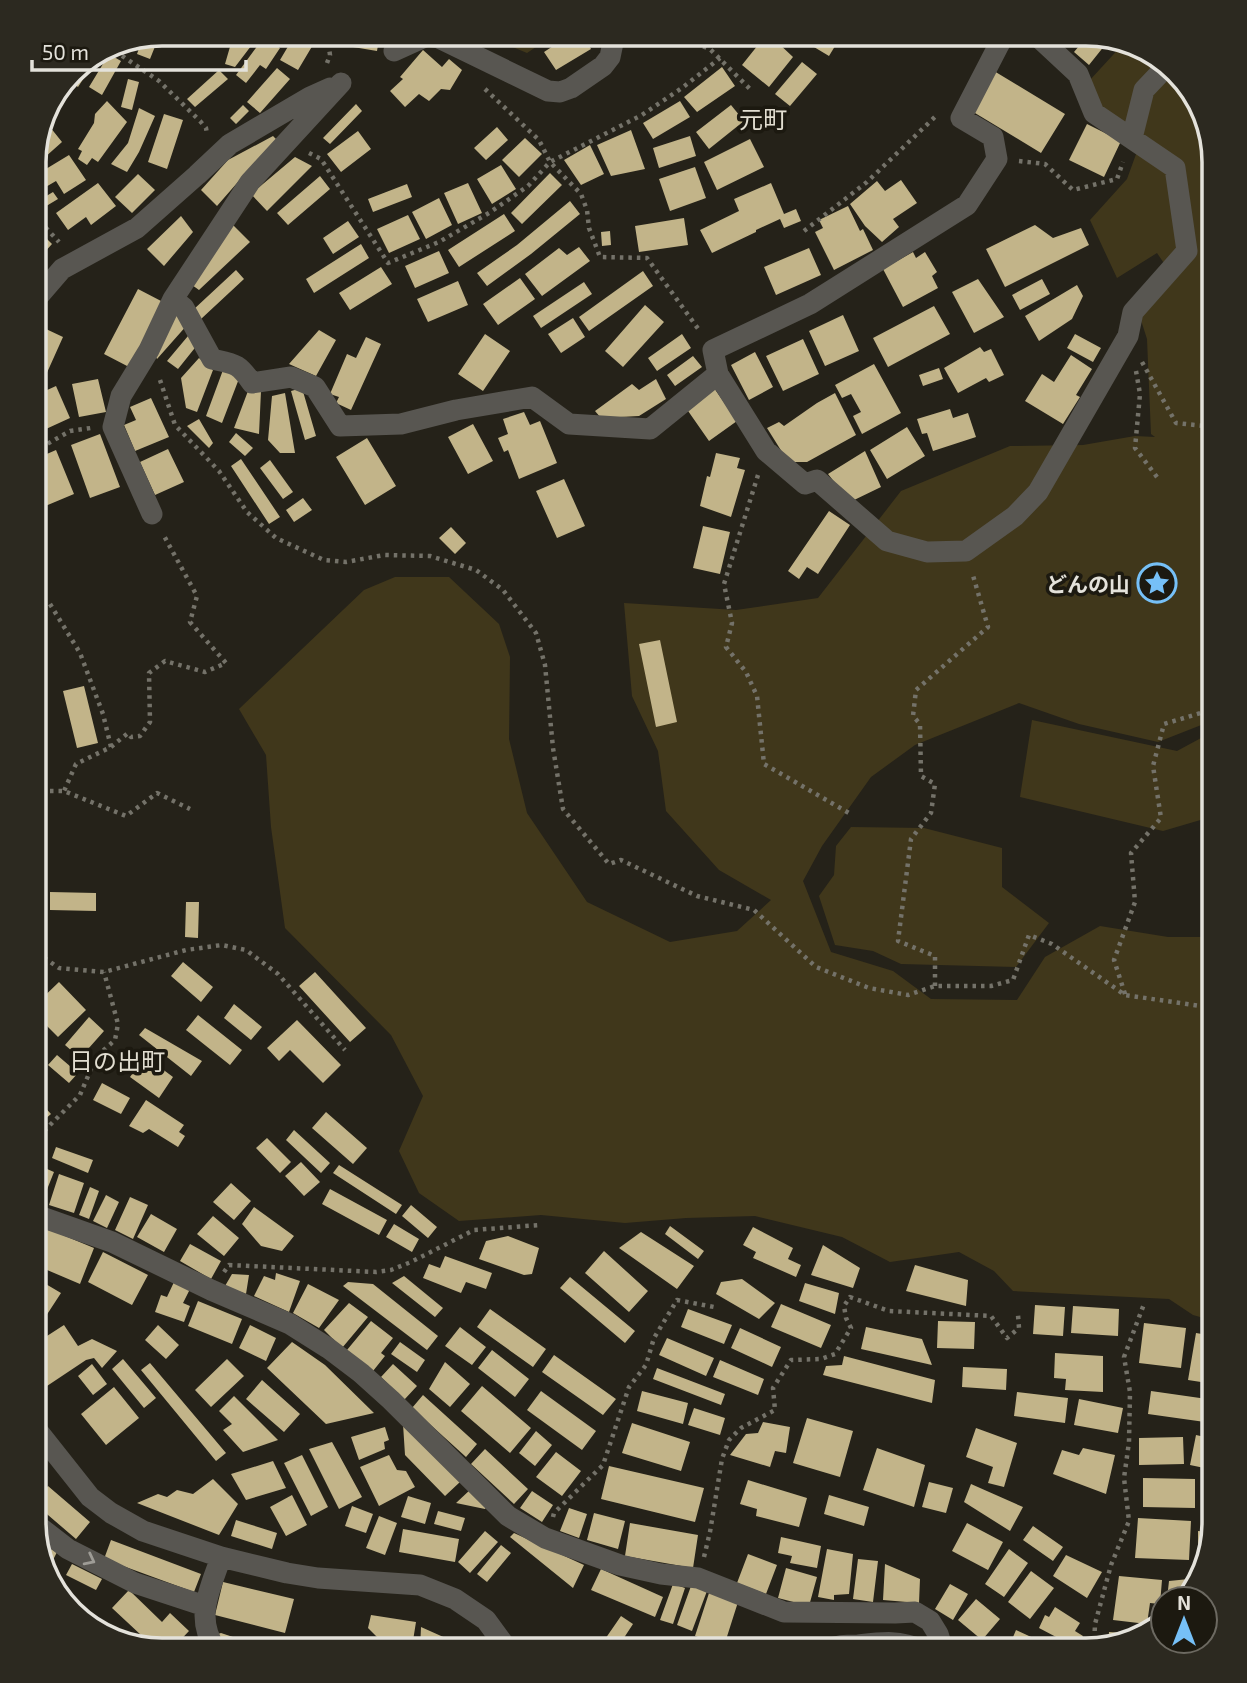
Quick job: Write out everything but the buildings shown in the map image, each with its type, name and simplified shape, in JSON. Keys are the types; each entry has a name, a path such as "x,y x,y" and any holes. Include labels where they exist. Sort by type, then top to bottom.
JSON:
{"street":[{"path":"394,51 405,46"},
{"path":"455,46 548,91 560,92 579,83 603,66 610,57 612,46"},
{"path":"998,46 961,118 993,137 997,159 967,205 810,304 713,350 718,374 766,451 805,484 817,481 887,541 927,552 966,551 1015,516 1038,492 1128,336 1133,312 1187,251 1175,168 1094,113 1078,74 1048,46"},
{"path":"1132,138 1144,90 1160,73"},
{"path":"46,288 62,269 137,228 230,144 310,97 341,83 250,182 173,299 149,350 121,396 113,427 152,514"},
{"path":"173,299 184,308 212,359 236,364 252,383 291,377 315,387 340,426 401,424 456,410 532,397 569,424 650,429 718,374"},
{"path":"46,1219 112,1242 211,1290 290,1324 360,1373 391,1400 508,1516 545,1538 620,1565 661,1574 698,1578 785,1612 915,1612 930,1621 938,1638"},
{"path":"46,1441 90,1497 111,1513 143,1531 221,1557 287,1573 318,1578 420,1585 455,1599 486,1620 500,1638"},
{"path":"46,1532 68,1549 135,1583 205,1606"},
{"path":"208,1638 205,1606 221,1557"}],"path":[{"path":"702,46 710,49 750,89"},
{"path":"119,54 159,81 206,128 208,136"},
{"path":"473,55 468,76 539,140 550,162 580,194 600,257 648,258 713,350"},
{"path":"287,142 321,159 388,263 439,242 489,213 528,186 550,162 642,115 720,58"},
{"path":"804,231 867,182 915,136"},
{"path":"997,159 1045,164 1073,190 1117,179 1132,138"},
{"path":"46,228 77,261"},
{"path":"1128,336 1175,423 1202,426"},
{"path":"1128,336 1140,394 1135,448 1160,481"},
{"path":"149,350 175,425 219,471 247,512 276,538 324,560 346,562 384,555 430,556 476,570 503,590 536,633 545,665 553,748 563,808 609,863 621,860 697,896 754,909 816,967 869,988 908,995 935,986 991,986 1013,980 1029,935 1052,944 1125,995 1202,1006"},
{"path":"46,445 71,431 113,427"},
{"path":"766,451 724,584 732,623 726,647 746,672 757,696 764,764 849,813"},
{"path":"64,791 76,764 111,747 128,733 131,737 140,736 150,722 149,673 165,661 205,673 226,663 190,622 197,596 152,514"},
{"path":"935,986 935,956 898,941 911,839 931,813 935,784 921,776 920,724 914,716 915,690 988,627 966,551"},
{"path":"50,604 80,653 103,714 111,747"},
{"path":"1125,995 1114,960 1135,902 1132,853 1161,818 1153,766 1164,724 1202,713"},
{"path":"46,792 64,791 126,816 157,793 190,808"},
{"path":"46,960 59,968 104,972 186,950 222,945 246,950 278,974 345,1050"},
{"path":"46,1129 80,1095 96,1057 115,1040 118,1024 104,972"},
{"path":"211,1290 229,1265 376,1272 391,1270 411,1262 474,1230 540,1225"},
{"path":"698,1578 710,1532 722,1460 729,1440 741,1428 775,1410 773,1388 791,1360 821,1359 835,1354 851,1328 844,1306 850,1297 889,1311 991,1316 1007,1338 1019,1328 1018,1315"},
{"path":"545,1538 554,1513 603,1465 629,1387 646,1365 654,1338 677,1300 713,1307"},
{"path":"1094,1637 1095,1624 1111,1565 1129,1521 1124,1478 1129,1442 1130,1392 1124,1357 1144,1304"}],"shaded area":[{"path":"510,46 538,46 527,53"},
{"path":"1117,50 1144,61 1168,79 1182,97 1193,117 1201,146 1202,725 1158,742 1079,724 1019,703 915,745 871,777 822,846 803,881 831,952 893,971 931,999 1017,1000 1045,957 1100,926 1168,937 1202,937 1202,1318 1193,1315 1169,1299 1013,1291 994,1271 959,1252 890,1262 842,1237 755,1216 625,1223 541,1215 459,1221 419,1193 399,1151 423,1096 391,1035 285,928 271,827 266,755 239,709 364,590 395,577 449,577 499,624 510,657 509,739 527,813 587,902 670,942 737,931 771,900 719,870 666,811 658,751 632,696 624,603 736,610 818,598 901,491 1010,446 1083,445 1135,436 1155,437 1151,434 1147,339 1139,314 1172,275 1157,253 1117,278 1090,220 1127,179 1143,135 1095,102 1089,81"},
{"path":"1032,720 1177,751 1202,737 1202,820 1163,831 1020,797"},
{"path":"851,827 924,828 1002,848 1002,887 1049,923 1016,967 901,964 873,951 835,945 819,896 834,875 836,846"}],"place":[{"name":"どんの山","path":"1157,583"}],"district":[{"name":"元町","path":"763,118"},
{"name":"日の出町","path":"117,1060"}]}
